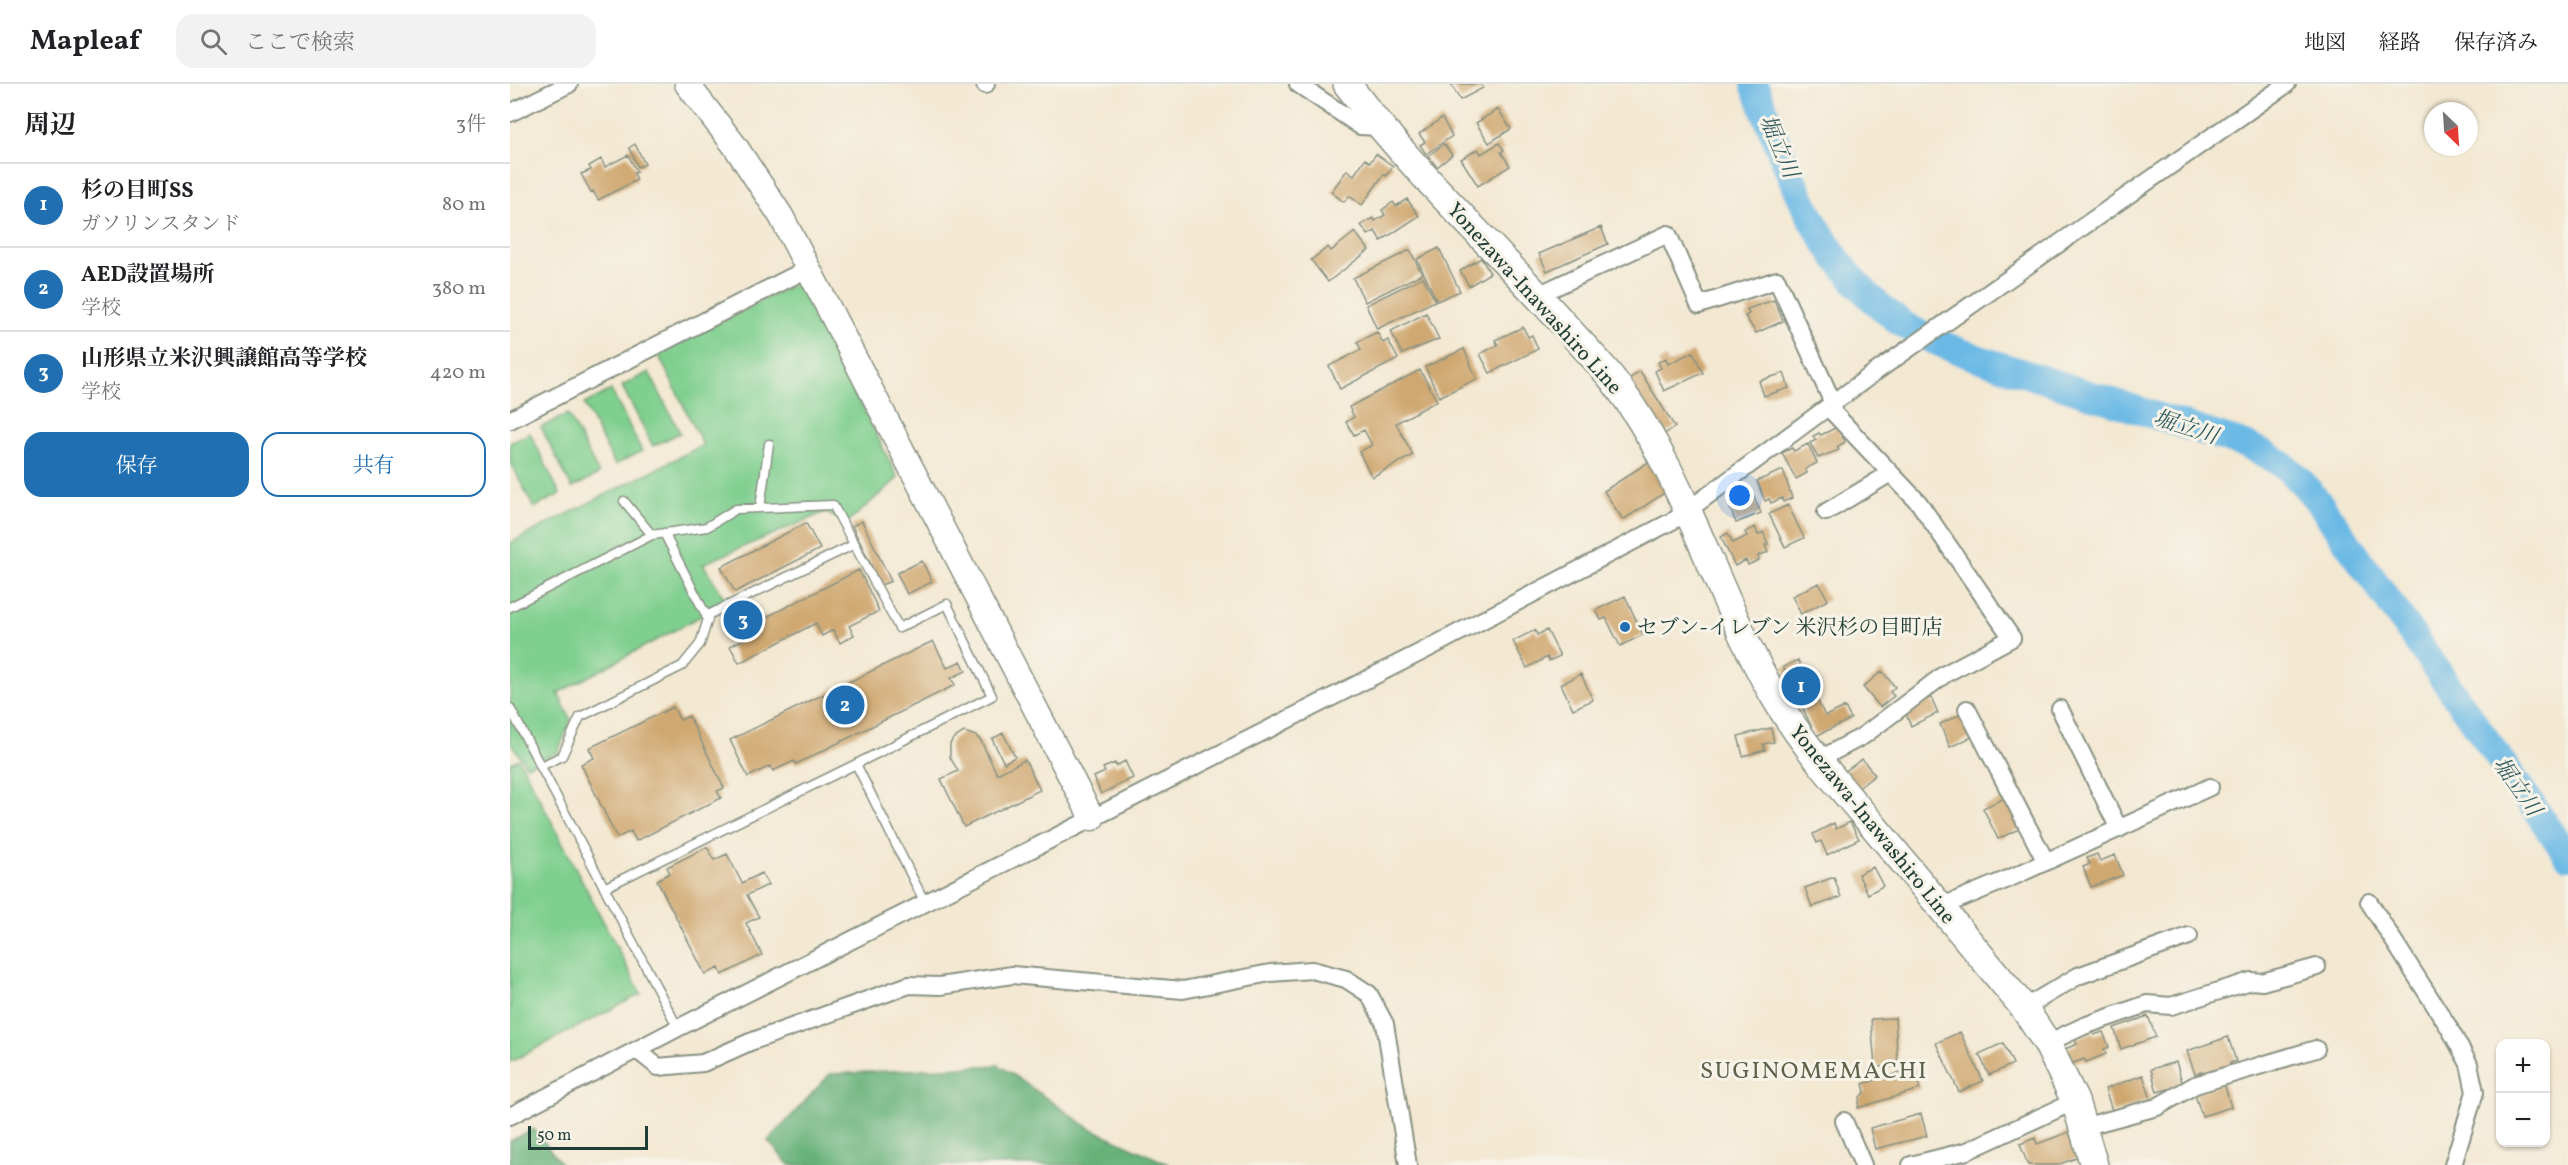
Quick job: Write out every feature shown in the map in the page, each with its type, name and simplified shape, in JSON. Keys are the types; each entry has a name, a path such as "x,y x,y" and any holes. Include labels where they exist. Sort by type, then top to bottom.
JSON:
{"main road":[{"name":"Yonezawa-Inawashiro Line","path":"1347,84 1379,127 1538,295 1614,381 1652,440 1689,509 1719,584 1773,694 1795,730 2024,1008 2048,1043 2075,1101 2094,1165"}],"street":[{"path":"510,113 569,84"},
{"path":"687,84 758,180 809,268 1092,818"},
{"path":"1298,84 1360,126 1379,127"},
{"path":"510,1116 638,1051 678,1028 1448,638 1676,519 1831,405 2287,84"},
{"path":"1538,295 1668,234 1698,305 1777,280 1831,405 1889,474 1919,503 2012,638 1945,674 1863,736 1818,760"},
{"path":"510,420 809,268"},
{"path":"1826,512 1889,474"},
{"path":"2060,709 2119,829"},
{"path":"1967,710 2046,862"},
{"path":"1940,907 2210,788"},
{"path":"2369,902 2448,1026 2469,1064 2475,1092 2453,1165"},
{"path":"2024,1008 2078,976 2188,936"},
{"path":"2048,1043 2084,1026 2147,1004 2170,1006 2251,981 2262,982 2317,967"},
{"path":"638,1051 658,1067 703,1064 750,1042 909,985 940,986 1011,975 1184,990 1270,973 1312,970 1346,979 1369,994 1385,1024 1408,1165"},
{"path":"2083,1127 2157,1107 2195,1085 2316,1049"},
{"path":"1911,1165 1967,1151 2075,1101"},
{"path":"1845,1121 1863,1165"}],"lane":[{"path":"760,508 769,444"},
{"path":"624,501 652,535"},
{"path":"510,607 652,535 707,527 736,509 833,506 899,628 947,604 992,696 604,888"},
{"path":"541,766 562,756 580,717 682,666 700,644 708,619 664,533"},
{"path":"706,616 855,544"},
{"path":"510,708 678,1028"},
{"path":"856,764 925,903"}],"green space":[{"path":"800,281 898,478 847,523 825,512 703,564 727,602 558,693 571,720 558,752 527,766 510,742 510,543 703,445 658,354"},
{"path":"649,372 680,433 653,446 622,386"},
{"path":"611,390 642,451 615,465 584,404"},
{"path":"568,414 599,474 572,488 541,427"},
{"path":"530,433 560,494 534,508 510,461 510,443"},
{"path":"519,759 641,994 510,1062 510,763"},
{"path":"999,1065 1088,1127 1170,1165 789,1165 768,1141 830,1074"},
{"path":"534,1129 562,1165 510,1165 510,1141"}],"building":[{"path":"1451,84 1481,84 1483,88 1460,100"},
{"path":"1498,109 1511,129 1489,143 1476,123"},
{"path":"1442,118 1452,136 1426,154 1420,145 1425,142 1419,134"},
{"path":"1499,143 1504,150 1501,152 1510,166 1478,186 1461,159 1478,149 1481,154"},
{"path":"635,144 645,164 638,167 629,148"},
{"path":"1444,144 1452,155 1437,167 1428,156"},
{"path":"1376,154 1393,166 1386,176 1384,174 1362,205 1349,196 1344,202 1331,192 1347,170 1354,175 1365,159 1370,162"},
{"path":"628,155 637,172 634,173 637,180 598,200 581,174 591,170 589,166 601,159 605,167"},
{"path":"1407,199 1419,216 1381,241 1375,231 1368,235 1361,225 1373,218 1375,221 1385,215 1382,210 1393,202 1396,206"},
{"path":"1601,227 1608,244 1547,271 1539,254"},
{"path":"1355,232 1369,250 1328,282 1311,260 1328,247 1331,251"},
{"path":"1439,248 1460,291 1437,301 1417,259"},
{"path":"1410,250 1422,274 1365,302 1353,278"},
{"path":"1481,258 1490,273 1469,286 1460,271"},
{"path":"1423,277 1435,301 1377,329 1366,305"},
{"path":"1774,300 1783,321 1756,333 1745,316 1749,314 1747,309"},
{"path":"1426,313 1439,339 1402,354 1391,331"},
{"path":"1523,327 1528,337 1532,335 1538,349 1490,373 1480,354 1498,345 1495,340"},
{"path":"1377,332 1383,343 1388,340 1398,359 1340,389 1329,366 1361,350 1357,342"},
{"path":"1464,349 1477,379 1439,397 1425,367"},
{"path":"1693,352 1703,373 1664,391 1655,371 1661,368 1658,362 1666,358 1668,364"},
{"path":"1420,370 1437,401 1396,423 1413,455 1372,477 1359,452 1372,445 1364,430 1354,435 1346,422 1354,417 1349,407"},
{"path":"1640,371 1675,427 1663,435 1628,380"},
{"path":"1784,373 1789,388 1764,396 1759,381"},
{"path":"1837,427 1845,442 1837,447 1839,450 1818,458 1810,443 1816,440 1813,436 1819,433 1821,435"},
{"path":"1808,444 1817,463 1805,469 1807,473 1796,479 1782,453 1792,448 1794,451"},
{"path":"1653,459 1666,492 1623,520 1604,491"},
{"path":"1783,470 1792,498 1783,502 1782,498 1771,503 1769,499 1765,501 1757,481"},
{"path":"1752,492 1761,513 1736,523 1730,508 1737,505 1735,499"},
{"path":"1788,505 1804,538 1785,547 1769,514"},
{"path":"862,521 891,581 881,585 852,526"},
{"path":"806,523 820,549 735,592 721,567"},
{"path":"1755,527 1758,535 1763,532 1768,544 1765,545 1768,552 1758,556 1759,560 1748,565 1746,560 1735,566 1721,537 1728,533 1733,543 1747,536 1745,532"},
{"path":"922,561 932,582 907,594 897,573"},
{"path":"859,570 879,611 849,626 854,635 840,643 833,630 822,636 816,623 739,663 730,646 744,639 739,631"},
{"path":"1819,583 1828,600 1801,614 1792,596"},
{"name":"セブン-イレブン 米沢杉の目町店","path":"1625,596 1643,635 1620,646 1606,618 1601,620 1596,610"},
{"path":"1535,630 1537,635 1547,630 1560,656 1549,661 1547,657 1527,668 1513,641"},
{"path":"933,641 947,668 961,661 966,671 951,678 955,685 796,764 794,761 773,771 770,766 748,777 730,740"},
{"path":"1798,660 1825,716 1845,707 1851,719 1816,736 1783,667"},
{"path":"1882,671 1895,687 1890,692 1894,696 1880,707 1863,687"},
{"path":"1581,674 1593,700 1573,709 1561,684"},
{"path":"1931,697 1938,713 1911,726 1904,710"},
{"path":"673,707 680,720 689,716 724,788 717,791 721,798 636,841 631,831 617,838 581,764 594,758 589,748"},
{"path":"1963,713 1974,736 1950,747 1940,724"},
{"path":"1771,728 1774,742 1763,744 1765,750 1743,756 1738,736"},
{"path":"964,732 976,736 981,741 997,774 1025,760 1040,790 964,827 941,779 958,771 950,757 950,744 953,739"},
{"path":"1003,733 1015,757 1004,763 992,739"},
{"path":"1862,759 1875,775 1856,790 1843,773"},
{"path":"1125,761 1133,778 1101,794 1094,777 1105,772 1103,768 1115,763 1116,766"},
{"path":"2009,796 2023,827 1998,839 1983,808"},
{"path":"1850,822 1859,839 1827,855 1821,841 1817,843 1813,834 1834,823 1836,829"},
{"path":"707,847 714,860 727,854 742,883 762,873 768,885 747,895 759,917 746,923 762,955 722,975 719,968 705,974 657,880 670,873 667,867"},
{"path":"2097,854 2100,861 2115,855 2123,875 2091,887 2083,867 2090,864 2087,858"},
{"path":"1873,867 1883,886 1868,894 1858,874"},
{"path":"1834,877 1841,897 1812,907 1805,888"},
{"path":"2148,1016 2156,1037 2121,1049 2114,1028"},
{"path":"1895,1018 1898,1066 1875,1067 1871,1019"},
{"path":"1960,1032 1983,1081 1959,1092 1936,1043"},
{"path":"2093,1032 2094,1035 2103,1032 2109,1047 2104,1049 2106,1054 2086,1062 2084,1059 2071,1064 2065,1049 2077,1044 2075,1039"},
{"path":"2228,1037 2236,1061 2230,1063 2231,1066 2203,1075 2202,1072 2195,1074 2187,1051"},
{"path":"2003,1043 2013,1064 1989,1075 1979,1054"},
{"path":"2176,1062 2183,1085 2157,1092 2151,1069"},
{"path":"1914,1068 1920,1089 1858,1108 1860,1097 1865,1092 1863,1084"},
{"path":"2143,1075 2151,1099 2113,1113 2105,1089"},
{"path":"2224,1083 2231,1107 2202,1116 2194,1092"},
{"path":"1921,1114 1927,1136 1875,1149 1870,1128"},
{"path":"2069,1132 2079,1157 2057,1165 2028,1165 2020,1144 2035,1138 2037,1144"}],"waterway":[{"name":"堀立川","path":"1754,84 1793,181 1826,242 1845,270 1869,296 1896,319 1945,346 1977,358 2243,444 2279,462 2297,477 2323,508 2568,856"}],"place":[{"name":"山形県立米沢興譲館高等学校","path":"743,620"},
{"name":"セブン-イレブン 米沢杉の目町店","path":"1625,627"},
{"name":"杉の目町SS","path":"1801,686"},
{"name":"AED設置場所","path":"845,705"}],"district":[{"name":"SUGINOMEMACHI","path":"1814,1070"}]}
